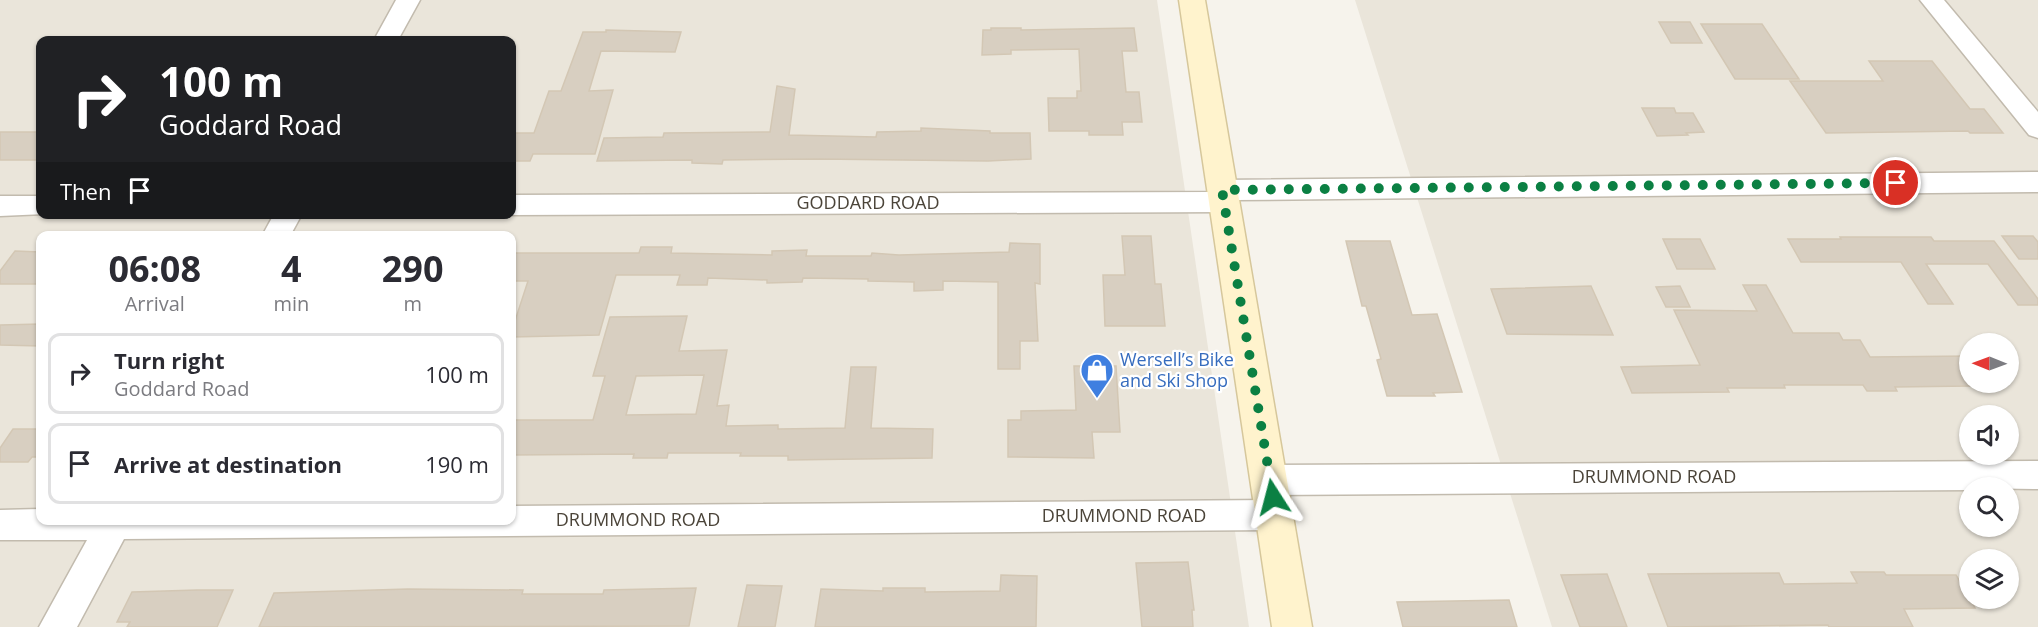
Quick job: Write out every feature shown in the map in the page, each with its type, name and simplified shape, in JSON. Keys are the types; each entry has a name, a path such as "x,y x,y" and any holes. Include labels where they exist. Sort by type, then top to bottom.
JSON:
{"main road":[{"path":"1192,0 1292,627"}],"street":[{"path":"388,36 408,0"},
{"path":"1932,0 2038,129"},
{"name":"GODDARD ROAD","path":"516,205 2038,182"},
{"path":"0,206 36,206"},
{"name":"DRUMMOND ROAD","path":"1270,480 2038,474"},
{"name":"DRUMMOND ROAD","path":"516,520 1275,515"},
{"name":"DRUMMOND ROAD","path":"0,525 36,524"},
{"path":"57,627 114,525"}],"shaded area":[{"path":"0,0 1157,0 1249,627 0,627"},
{"path":"1355,0 2038,0 2038,627 1552,627"}],"building":[{"path":"1659,22 1690,22 1702,43 1671,43"},
{"path":"1701,24 1762,24 1799,79 1735,79"},
{"path":"991,28 1021,28 1021,30 1134,28 1137,51 1122,51 1126,92 1139,92 1142,122 1122,122 1123,135 1089,135 1089,131 1049,131 1048,98 1077,98 1077,91 1081,91 1079,49 1011,50 1011,54 982,55 983,30 991,30"},
{"path":"606,30 681,32 675,52 601,51 589,91 613,90 595,154 533,154 530,161 516,161 516,133 534,133 549,91 561,91 583,32 606,32"},
{"path":"1869,61 1932,61 1970,109 1984,109 2003,133 1970,133 1968,131 1826,133 1790,81 1883,81"},
{"path":"777,86 795,89 789,135 876,137 877,132 921,131 921,128 990,131 990,133 1030,133 1031,159 988,161 723,160 722,164 692,163 692,160 597,161 604,138 663,137 664,133 770,132"},
{"path":"1642,108 1674,108 1676,113 1693,113 1704,132 1657,136"},
{"path":"0,132 36,132 36,160 0,160"},
{"path":"1122,236 1151,236 1155,284 1161,284 1165,326 1105,326 1103,275 1125,275"},
{"path":"2002,236 2033,236 2038,242 2038,259 2019,259"},
{"path":"1840,237 1931,237 1934,241 1994,241 2038,299 2038,305 2018,305 1988,264 1926,264 1953,304 1928,304 1901,262 1801,262 1788,239 1841,239"},
{"path":"1663,239 1700,239 1715,269 1677,269"},
{"path":"1346,241 1390,241 1412,315 1437,314 1462,392 1433,393 1435,396 1387,396 1377,360 1381,359 1366,306 1362,306"},
{"path":"1010,243 1040,244 1040,284 1035,283 1038,341 1020,341 1020,369 998,369 998,282 943,281 943,290 914,291 914,282 868,281 868,279 803,278 802,282 767,283 767,280 708,278 707,285 677,285 680,275 616,275 599,335 516,337 516,318 528,281 516,281 516,253 639,253 641,247 672,247 671,253 772,255 772,251 807,250 806,256 1009,252"},
{"path":"15,251 36,252 36,284 0,284 0,271"},
{"path":"1743,285 1766,285 1793,333 1839,333 1843,340 1860,340 1870,357 1959,356 1959,386 1895,387 1897,391 1867,391 1863,385 1784,385 1785,388 1727,388 1729,392 1632,393 1621,367 1700,365 1674,310 1757,311"},
{"path":"1591,286 1613,335 1507,334 1491,289"},
{"path":"1680,286 1690,307 1666,307 1656,287"},
{"path":"687,316 679,351 727,350 717,406 729,405 726,426 778,425 778,429 845,428 851,367 876,367 871,428 933,429 932,458 788,460 788,456 740,456 741,453 668,453 667,458 633,458 634,454 516,455 516,420 593,420 605,376 593,376 610,317","holes":["704,375 696,414 626,415 636,376"]},
{"path":"36,324 36,346 0,345 0,325"},
{"path":"1074,366 1116,366 1120,432 1092,432 1094,458 1008,457 1008,420 1021,420 1021,411 1076,410"},
{"path":"13,429 36,429 36,457 32,457 28,462 0,462 0,448"},
{"path":"1188,562 1194,610 1192,610 1193,627 1142,627 1136,563"},
{"path":"1851,572 1884,572 1886,575 1956,575 1959,580 1959,608 1904,609 1913,627 1829,627 1828,625 1668,627 1648,574 1779,573 1784,584 1857,583"},
{"path":"1607,574 1627,627 1580,627 1561,575"},
{"path":"1001,575 1037,576 1036,627 815,627 821,589 883,591 883,588 925,588 925,592 1000,591"},
{"path":"747,585 782,586 775,627 738,627"},
{"path":"696,588 689,626 259,627 274,593 408,589 523,590 522,594 603,594 604,590"},
{"path":"233,590 217,627 127,627 130,622 117,622 132,592"},
{"path":"1509,600 1517,627 1403,627 1397,602"}],"place":[{"name":"Wersell’s Bike and Ski Shop","path":"1097,399"}],"route":[{"path":"1273,497 1222,190 1896,183"}]}
